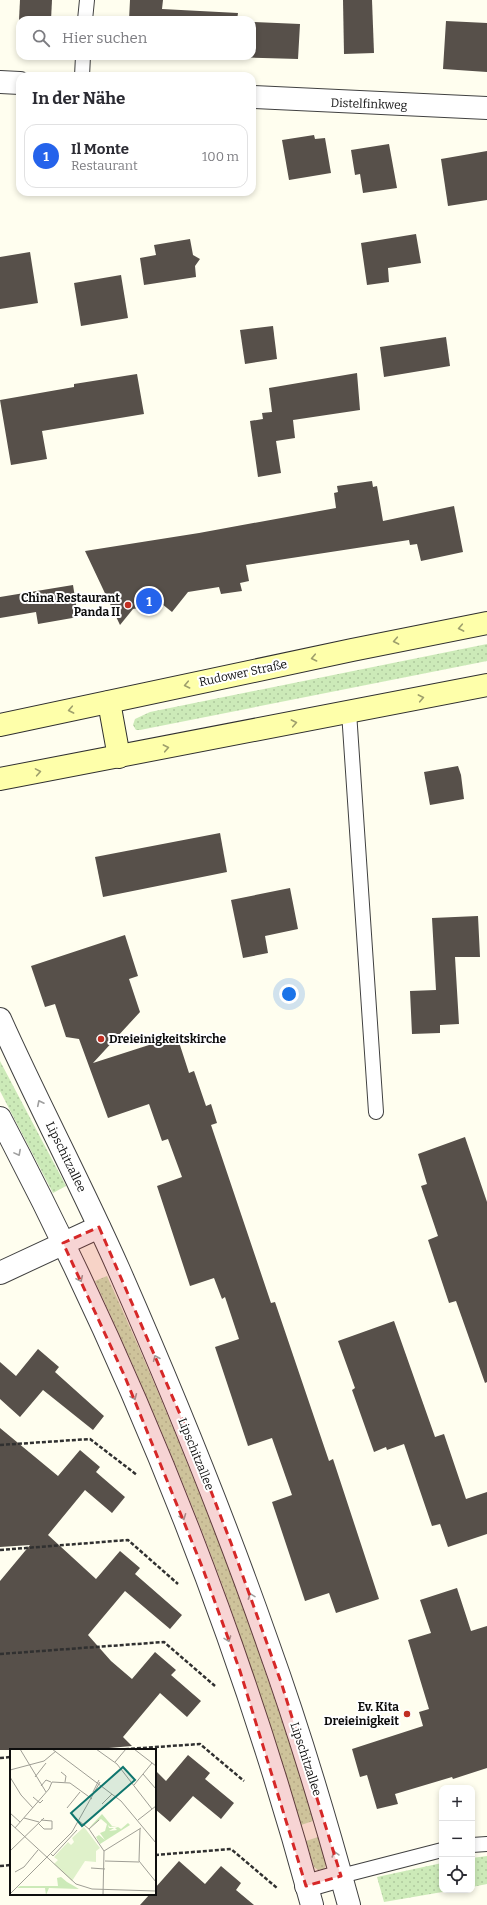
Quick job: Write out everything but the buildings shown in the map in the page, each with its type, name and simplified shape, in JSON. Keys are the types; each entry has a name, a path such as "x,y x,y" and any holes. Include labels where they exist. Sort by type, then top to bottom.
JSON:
{"main road":[{"name":"Rudower Straße","path":"0,725 487,623"},
{"path":"0,779 487,686"},
{"path":"109,702 119,757"}],"street":[{"path":"0,82 16,83"},
{"name":"Distelfinkweg","path":"256,97 487,108"},
{"name":"Lipschitzallee","path":"0,1019 99,1227 192,1442 231,1543 282,1685 349,1905"},
{"path":"0,1118 42,1199 125,1376 203,1568 264,1746 309,1895 341,1876"},
{"path":"0,1273 99,1227"}],"lane":[{"path":"85,16 87,0"},
{"path":"82,72 83,60"},
{"path":"349,712 376,1112"},
{"path":"475,1845 487,1844"},
{"path":"341,1876 439,1851"}],"path":[{"path":"0,1445 90,1439 137,1475"},
{"path":"0,1550 128,1540 178,1584"},
{"path":"0,1654 164,1642 216,1686"},
{"path":"128,1749 200,1744 244,1781"},
{"path":"0,1758 10,1757"},
{"path":"156,1855 230,1849 277,1888"},
{"path":"0,1866 10,1865"}],"highlighted area":[{"path":"99,1227 192,1442 231,1543 282,1685 341,1876 306,1886 240,1671 203,1569 125,1377 63,1243"}],"green space":[{"path":"487,644 487,661 140,730 136,730 133,725 135,719 150,712"},
{"path":"0,1061 66,1186 53,1193 0,1091"},
{"path":"107,1276 171,1423 230,1573 291,1747 313,1821 301,1825 273,1734 233,1614 208,1546 162,1431 95,1281"},
{"path":"318,1837 326,1865 324,1869 318,1870 314,1867 306,1841"},
{"path":"487,1856 487,1884 475,1886 475,1858"},
{"path":"439,1864 439,1893 384,1902 377,1877"}],"place":[{"name":"Il Monte","path":"149,601"},
{"name":"China Restaurant Panda II","path":"128,605"},
{"name":"Dreieinigkeitskirche","path":"101,1039"},
{"name":"Ev. Kita Dreieinigkeit","path":"407,1714"}]}
